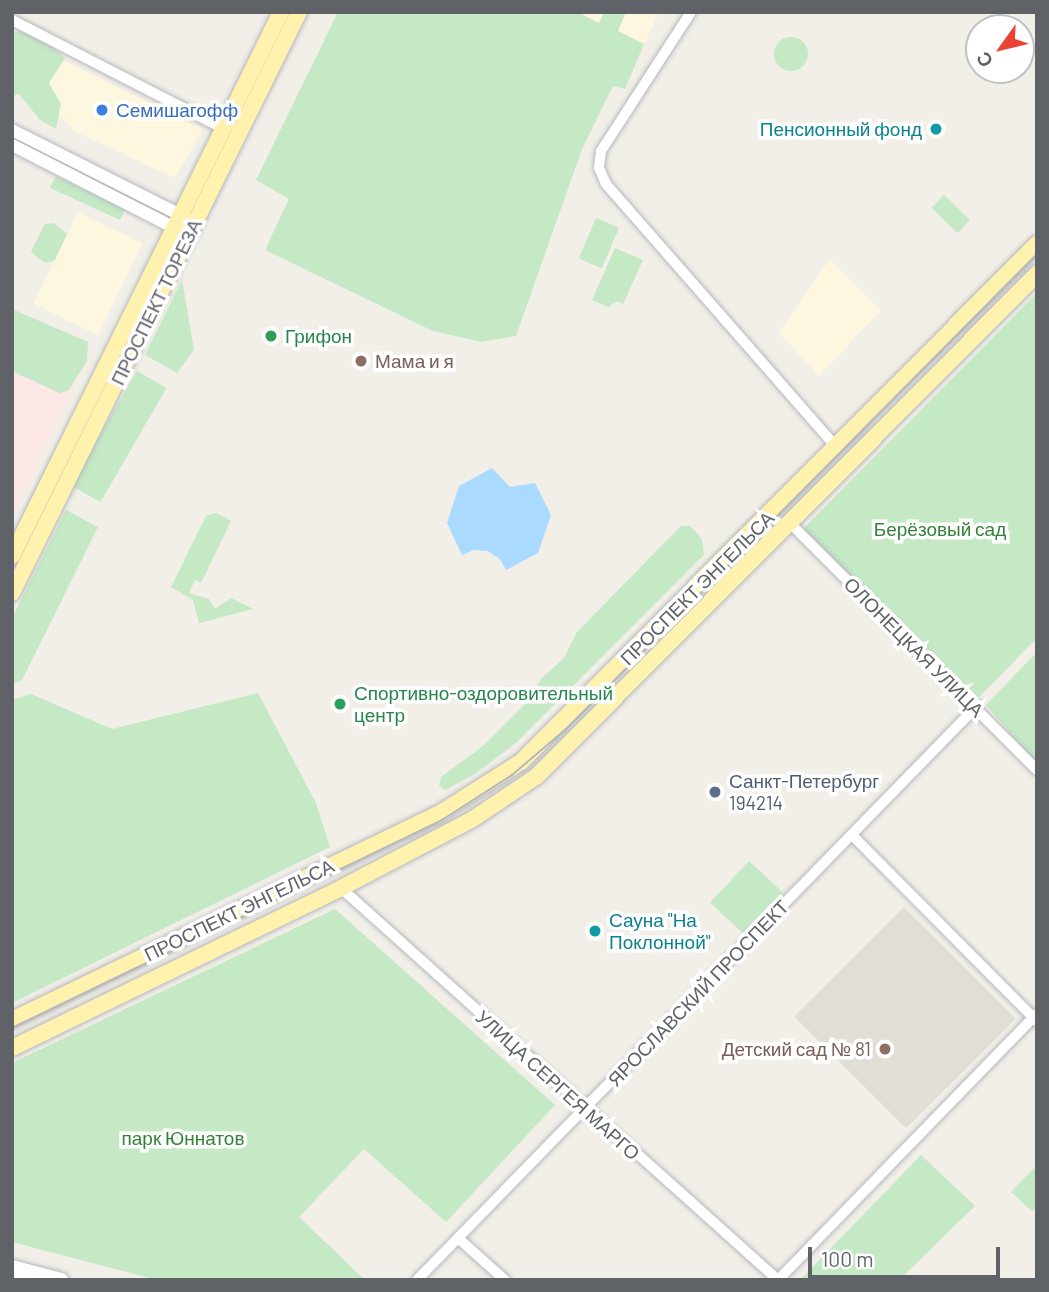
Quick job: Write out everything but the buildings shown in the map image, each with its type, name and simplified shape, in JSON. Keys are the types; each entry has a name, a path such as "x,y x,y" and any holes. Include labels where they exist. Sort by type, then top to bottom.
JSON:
{"main road":[{"name":"ПРОСПЕКТ ТОРЕЗА","path":"12,556 281,12"},
{"name":"ПРОСПЕКТ ТОРЕЗА","path":"12,593 299,12"},
{"name":"ПРОСПЕКТ ЭНГЕЛЬСА","path":"12,1020 448,810 522,761 1037,244"},
{"name":"ПРОСПЕКТ ЭНГЕЛЬСА","path":"12,1048 341,888 473,819 537,776 791,524 1037,274"},
{"path":"291,884 302,897 302,907"},
{"path":"18,1275 61,1280"}],"street":[{"path":"691,12 601,151 599,168 606,184 836,447"},
{"path":"12,20 224,129"},
{"path":"12,130 178,220"},
{"path":"12,145 193,227"},
{"name":"ОЛОНЕЦКАЯ УЛИЦА","path":"791,524 977,706 1037,770"},
{"name":"ЯРОСЛАВСКИЙ ПРОСПЕКТ","path":"417,1280 977,706"},
{"path":"778,1280 1036,1017 852,835"},
{"name":"УЛИЦА СЕРГЕЯ МАРГО","path":"341,888 585,1110 778,1280"},
{"path":"458,1238 505,1280"}],"shaded area":[{"path":"577,12 659,12 644,44"},
{"path":"12,35 203,129 177,175 172,177 75,131 55,113"},
{"path":"78,212 143,244 98,335 33,304"},
{"path":"830,259 881,310 819,376 779,333"},
{"path":"12,320 89,357 12,516"},
{"path":"904,907 1016,1019 906,1128 794,1017"}],"green space":[{"path":"338,12 577,12 599,23 604,12 626,12 618,31 644,44 625,89 613,86 582,149 516,336 481,342 433,331 265,250 289,199 256,180"},
{"path":"20,31 46,42 65,58 49,83 61,104 56,129 40,120 19,94 12,96 12,34"},
{"path":"791,37 803,42 808,54 803,66 791,71 779,66 774,54 779,42"},
{"path":"56,176 125,210 120,220 50,188"},
{"path":"944,195 970,220 957,233 931,208"},
{"path":"596,218 619,228 602,268 579,259"},
{"path":"54,223 67,234 55,260 45,263 31,252 45,224"},
{"path":"615,248 643,260 623,304 617,301 608,307 592,300"},
{"path":"182,280 194,350 177,373 145,355"},
{"name":"Берёзовый сад","path":"1037,293 1037,638 978,698 965,685 961,688 803,529"},
{"path":"12,309 88,342 87,361 68,391 59,393 12,371"},
{"path":"137,371 166,388 100,502 71,485"},
{"path":"66,510 98,527 22,680 12,684 12,618"},
{"path":"216,513 231,521 201,583 195,580 189,593 209,599 215,609 231,598 253,609 199,623 193,600 171,587 206,516"},
{"path":"681,526 690,526 702,539 704,555 516,743 475,774 445,790 439,785 441,777 483,746 531,698 541,679 564,658 577,632"},
{"path":"1037,652 1037,764 986,705"},
{"path":"258,693 316,803 330,847 12,1003 12,700 31,694 112,729"},
{"path":"749,861 783,893 744,935 710,903"},
{"name":"парк Юннатов","path":"335,909 555,1105 446,1222 364,1149 299,1217 365,1280 157,1280 12,1242 12,1063"},
{"path":"921,1155 975,1206 899,1280 800,1280"},
{"path":"1037,1165 1037,1206 1032,1211 1011,1192"}],"water":[{"path":"492,468 510,487 535,483 551,515 538,553 506,570 500,559 488,551 473,550 462,555 447,523 459,486"}],"tram line":[{"path":"12,1028 442,820 512,775 566,729 1037,254"}],"place":[{"name":"Семишагофф","path":"102,110"},
{"name":"Пенсионный фонд","path":"936,129"},
{"name":"Грифон","path":"271,336"},
{"name":"Мама и я","path":"361,361"},
{"name":"Спортивно-оздоровительный центр","path":"340,704"},
{"name":"Санкт-Петербург 194214","path":"715,792"},
{"name":"Сауна \"На Поклонной\"","path":"595,931"},
{"name":"Детский сад № 81","path":"885,1049"}]}
